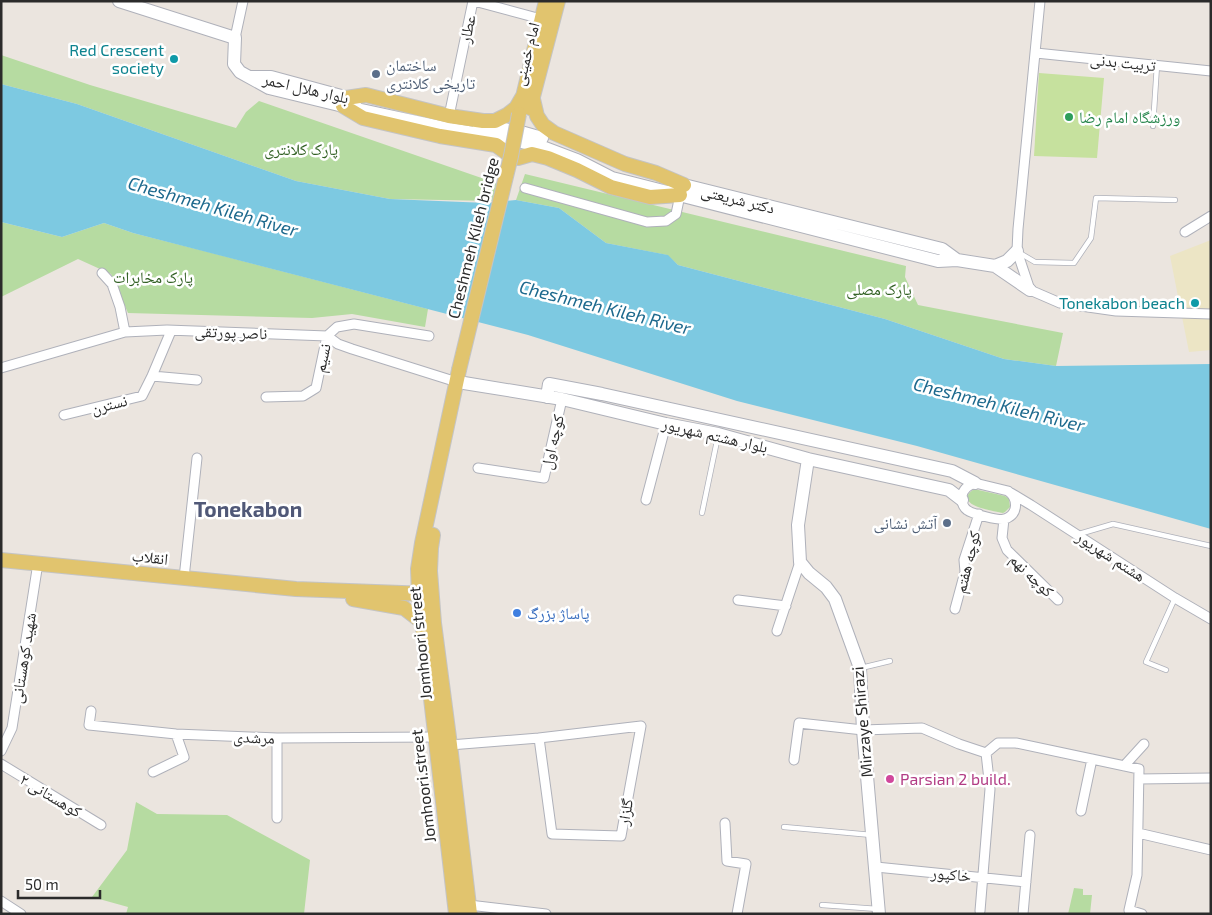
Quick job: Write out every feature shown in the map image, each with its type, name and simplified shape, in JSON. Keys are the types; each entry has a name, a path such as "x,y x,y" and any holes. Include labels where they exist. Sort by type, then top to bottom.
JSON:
{"main road":[{"name":"امام خمینی","path":"528,98 541,19 546,1"},
{"name":"امام خمینی","path":"523,115 558,1"},
{"path":"344,102 366,95 449,116 496,121 507,116 528,98 543,125 554,133 625,164 656,173 682,190"},
{"path":"344,102 363,118 440,136 496,145 514,157 532,154 548,158 611,187 650,197 682,190"},
{"name":"Cheshmeh Kileh bridge","path":"461,377 523,115"},
{"name":"Jomhoori street","path":"461,377 422,543 418,569 434,623 469,910"},
{"name":"انقلاب","path":"1,560 296,589 425,594"},
{"name":"انقلاب","path":"296,589 404,608 422,622"},
{"name":"Jomhoori.street","path":"425,594 422,622 456,914"}],"street":[{"path":"119,1 235,38 243,1"},
{"path":"473,1 541,19"},
{"name":"عطار","path":"449,116 473,1"},
{"path":"1040,1 1017,251 1030,290 1060,303 1116,311 1211,314"},
{"name":"بلوار هلال احمر","path":"235,38 234,64 247,77 268,88 344,102 450,130 520,136"},
{"name":"تربیت بدنی","path":"1036,53 1211,71"},
{"name":"دکتر شریعتی","path":"520,136 544,139 616,170 682,190 822,226 942,249 957,260 995,266 1030,290"},
{"path":"525,188 647,222 666,220 676,214 682,190"},
{"path":"1186,232 1211,216"},
{"path":"995,266 1007,261 1017,251"},
{"path":"102,273 112,284 120,307 124,332"},
{"path":"327,336 337,327 354,324 429,336"},
{"name":"ناصر پورتقی","path":"1,368 124,332 171,331 327,336 338,344 461,377"},
{"name":"نسترن","path":"64,415 142,396 171,331"},
{"name":"نسیم","path":"266,397 303,396 316,388 327,336"},
{"path":"152,376 198,380"},
{"name":"بلوار هشتم شهریور","path":"461,377 548,390 602,394 952,471 975,483"},
{"name":"بلوار هشتم شهریور","path":"548,390 562,400 718,434 808,458 949,490 962,500"},
{"name":"کوچه اول","path":"478,468 544,478 562,400"},
{"path":"646,500 666,424"},
{"path":"184,578 197,458"},
{"path":"777,631 800,562 798,525 808,458"},
{"path":"975,483 971,484 963,493 963,505 968,512 1000,520 1011,516 1016,506 1015,499 1011,493"},
{"name":"هشتم شهریور","path":"975,483 1008,491 1211,619"},
{"name":"کوچه هفتم","path":"955,609 965,572 964,560 979,514"},
{"name":"کوچه نهم","path":"1004,519 1002,538 1007,550 1058,600"},
{"name":"Mirzaye Shirazi","path":"800,562 809,573 826,587 835,599 860,668 863,730 880,912"},
{"name":"شهید کوهستانی","path":"1,751 12,728 38,563"},
{"path":"738,600 786,606"},
{"name":"مرشدی","path":"91,711 89,726 176,734 277,738 435,737"},
{"path":"794,760 798,723 863,730 922,728 986,753"},
{"name":"گلزار","path":"450,745 539,738 641,726 621,836 552,834 539,738"},
{"path":"153,772 184,757 176,734"},
{"path":"277,738 277,818"},
{"path":"986,753 998,743 1016,743 1139,770 1137,875 1129,910 1142,914"},
{"path":"1124,766 1144,744"},
{"path":"980,911 990,789 986,753"},
{"path":"1080,811 1092,760"},
{"name":"کوهستانی ۲","path":"1,764 101,825"},
{"path":"1139,779 1211,778"},
{"path":"725,823 727,861 746,864 737,914"},
{"path":"1138,833 1211,850"},
{"path":"1023,914 1030,835"},
{"name":"خاکپور","path":"876,867 1026,882"},
{"path":"1,901 21,914"},
{"path":"469,910 546,914"}],"lane":[{"path":"1153,126 1157,65"},
{"path":"1017,251 1035,262 1074,263 1091,238 1096,198 1175,200"},
{"path":"702,513 718,434"},
{"path":"1077,535 1113,524 1211,546"},
{"path":"1166,670 1146,662 1175,598"},
{"path":"860,668 890,661"},
{"path":"784,827 873,836"},
{"path":"822,905 880,912"}],"green space":[{"name":"پارک کلانتری","path":"1,55 90,85 236,128 246,112 259,101 496,183 495,201 390,199 296,181 77,104 1,84"},
{"name":"ورزشگاه امام رضا","path":"1039,73 1104,78 1097,158 1034,156"},
{"name":"پارک مصلی","path":"525,174 906,266 905,277 918,305 1063,333 1056,366 1004,359 885,319 678,265 667,255 606,243 559,208 516,200"},
{"name":"پارک مخابرات","path":"1,222 62,237 104,223 133,233 428,309 425,327 352,314 312,318 128,313 111,274 78,259 1,297"},
{"path":"974,489 1005,496 1009,499 1010,507 1003,513 976,506 968,499 968,495"},
{"path":"136,802 157,814 227,815 310,860 304,914 126,914 128,907 92,897 127,850"},
{"path":"1074,888 1083,889 1083,895 1092,895 1090,914 1068,914"}],"sand":[{"name":"Tonekabon beach","path":"1211,240 1211,350 1189,352 1170,256"}],"water":[{"name":"Cheshmeh Kileh River","path":"1,84 77,104 296,181 390,199 487,203 516,200 559,208 606,243 668,255 678,265 885,319 1004,359 1056,366 1211,364 1211,529 917,446 737,401 528,335 133,233 104,223 62,237 1,222"}],"place":[{"name":"Red Crescent society","path":"174,59"},
{"name":"ساختمان تاریخی کلانتری","path":"376,74"},
{"name":"ورزشگاه امام رضا","path":"1069,117"},
{"name":"Tonekabon beach","path":"1195,303"},
{"name":"آتش نشانی","path":"947,523"},
{"name":"پاساژ بزرگ","path":"517,613"},
{"name":"Parsian 2 build.","path":"890,779"}],"district":[{"name":"Tonekabon","path":"248,510"}]}
